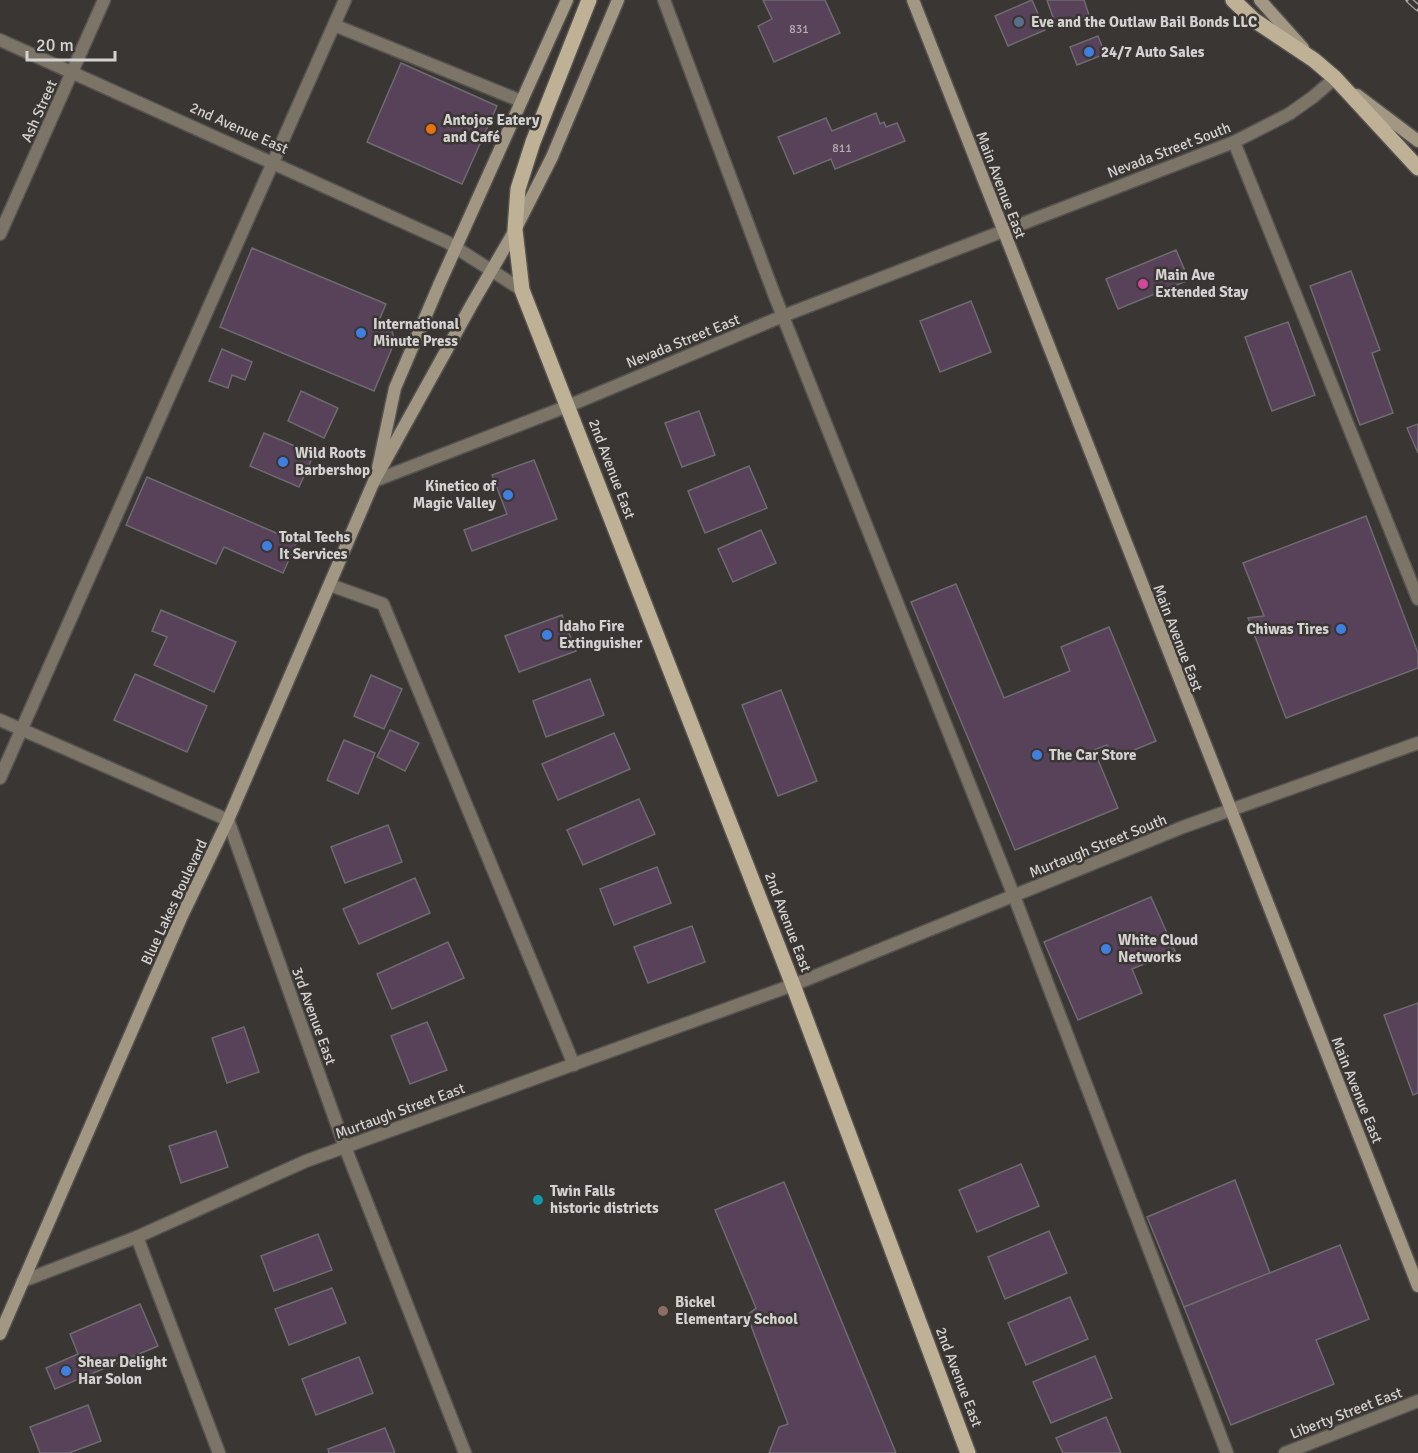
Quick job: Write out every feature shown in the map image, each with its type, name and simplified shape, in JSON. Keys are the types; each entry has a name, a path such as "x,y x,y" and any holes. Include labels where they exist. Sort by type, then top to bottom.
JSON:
{"main road":[{"path":"374,482 395,388 567,0"},
{"name":"2nd Avenue East","path":"589,0 518,189 515,230 522,290 793,985 968,1453"},
{"path":"374,482 472,304 494,270 552,157 618,0"},
{"name":"Main Avenue East","path":"914,0 1418,1286"},
{"path":"1224,0 1314,60 1418,141"},
{"path":"1233,0 1254,20"},
{"path":"1260,0 1314,60"},
{"path":"1335,78 1418,168"},
{"name":"Blue Lakes Boulevard","path":"0,1335 181,918 228,820 374,482"}],"street":[{"name":"Ash Street","path":"0,234 104,0"},
{"path":"0,778 345,0"},
{"path":"664,0 783,316 1014,896 1227,1453"},
{"path":"334,25 521,101"},
{"name":"2nd Avenue East","path":"0,40 457,246 522,290"},
{"name":"Nevada Street South","path":"1003,230 1234,142 1290,114 1335,78"},
{"path":"1234,142 1418,599"},
{"name":"Nevada Street East","path":"374,482 568,406 783,316 1003,230"},
{"path":"330,585 383,604 574,1065"},
{"path":"0,720 228,820"},
{"name":"Murtaugh Street South","path":"793,985 1183,827 1418,743"},
{"name":"3rd Avenue East","path":"228,820 345,1147 465,1453"},
{"name":"Murtaugh Street East","path":"23,1281 137,1237 306,1161 793,985"},
{"path":"137,1237 219,1453"},
{"name":"Liberty Street East","path":"1285,1453 1418,1401"}],"building":[{"path":"763,0 825,0 840,33 774,62 758,26 772,19"},
{"path":"1032,0 1045,30 1008,46 995,16"},
{"path":"1047,0 1084,0 1089,15 1056,26"},
{"path":"1098,36 1105,54 1077,65 1070,47"},
{"path":"401,63 497,106 462,184 367,142"},
{"path":"876,113 880,124 884,122 886,127 897,123 905,141 835,169 831,159 794,174 778,137 826,118 832,131"},
{"path":"252,248 386,304 378,323 391,328 395,341 374,391 220,327"},
{"path":"1176,250 1189,280 1118,309 1106,279"},
{"path":"1351,271 1380,350 1372,353 1393,413 1360,425 1310,286"},
{"path":"971,301 991,352 940,372 920,321"},
{"path":"1288,322 1315,395 1272,411 1245,337"},
{"path":"222,349 252,362 245,380 232,375 228,388 209,381"},
{"path":"301,391 338,408 324,438 288,421"},
{"path":"699,411 715,455 682,467 665,423"},
{"path":"1418,424 1418,453 1407,428"},
{"path":"264,433 314,454 299,487 250,466"},
{"path":"534,460 557,519 472,551 464,530 507,514 492,475"},
{"path":"749,466 767,508 705,533 688,491"},
{"path":"147,477 297,542 283,573 224,547 216,564 126,525"},
{"path":"1366,516 1418,653 1418,668 1286,718 1248,618 1264,616 1243,563"},
{"path":"761,530 776,563 733,582 718,549"},
{"path":"956,584 1004,698 1070,671 1061,647 1109,627 1156,741 1112,759 1107,745 1094,750 1118,808 1015,850 911,602"},
{"path":"161,610 236,642 214,692 154,665 167,637 152,631"},
{"path":"562,615 576,651 519,672 505,636"},
{"path":"135,674 207,706 187,752 114,720"},
{"path":"371,675 402,689 384,729 354,716"},
{"path":"590,679 604,715 546,737 533,701"},
{"path":"781,690 817,781 778,796 742,705"},
{"path":"390,730 419,743 405,771 377,757"},
{"path":"614,733 630,769 558,800 542,764"},
{"path":"344,740 375,753 358,794 327,780"},
{"path":"639,799 655,834 583,865 567,830"},
{"path":"388,825 402,862 345,883 331,847"},
{"path":"657,867 671,903 614,925 600,889"},
{"path":"415,878 430,913 359,944 343,909"},
{"path":"1151,897 1175,951 1132,969 1142,993 1078,1020 1044,942"},
{"path":"692,926 705,962 648,983 634,947"},
{"path":"448,942 464,978 392,1009 377,974"},
{"path":"1418,1003 1418,1093 1413,1095 1384,1015"},
{"path":"427,1022 447,1070 410,1084 391,1036"},
{"path":"244,1027 259,1072 227,1083 212,1038"},
{"path":"216,1131 228,1167 181,1183 169,1146"},
{"path":"1021,1164 1039,1206 977,1232 959,1190"},
{"path":"1235,1180 1270,1273 1184,1307 1147,1217"},
{"path":"784,1182 896,1453 769,1453 779,1427 788,1424 747,1315 756,1308 715,1210"},
{"path":"1049,1231 1067,1273 1005,1299 988,1257"},
{"path":"318,1234 332,1270 274,1291 261,1256"},
{"path":"1340,1245 1369,1319 1316,1340 1334,1384 1231,1425 1184,1307"},
{"path":"332,1288 346,1323 289,1345 275,1309"},
{"path":"1070,1297 1088,1339 1026,1365 1008,1323"},
{"path":"140,1304 158,1346 55,1389 46,1368 78,1354 70,1334"},
{"path":"1095,1356 1112,1398 1051,1423 1033,1382"},
{"path":"359,1357 373,1393 316,1415 302,1379"},
{"path":"88,1405 101,1441 69,1453 40,1453 30,1427"},
{"path":"1106,1417 1121,1453 1063,1453 1056,1438"},
{"path":"385,1428 395,1453 329,1453 328,1449"}],"railway":[{"path":"1409,0 1418,8"}],"place":[{"name":"Eve and the Outlaw Bail Bonds LLC","path":"1019,22"},
{"name":"24/7 Auto Sales","path":"1089,52"},
{"name":"Antojos Eatery and Café","path":"431,129"},
{"name":"Main Ave Extended Stay","path":"1143,284"},
{"name":"International Minute Press","path":"361,333"},
{"name":"Wild Roots Barbershop","path":"283,462"},
{"name":"Kinetico of Magic Valley","path":"508,495"},
{"name":"Total Techs It Services","path":"267,546"},
{"name":"Chiwas Tires","path":"1341,629"},
{"name":"Idaho Fire Extinguisher","path":"547,635"},
{"name":"The Car Store","path":"1037,755"},
{"name":"White Cloud Networks","path":"1106,949"},
{"name":"Twin Falls historic districts","path":"538,1200"},
{"name":"Bickel Elementary School","path":"663,1311"},
{"name":"Shear Delight Har Solon","path":"66,1371"}]}
